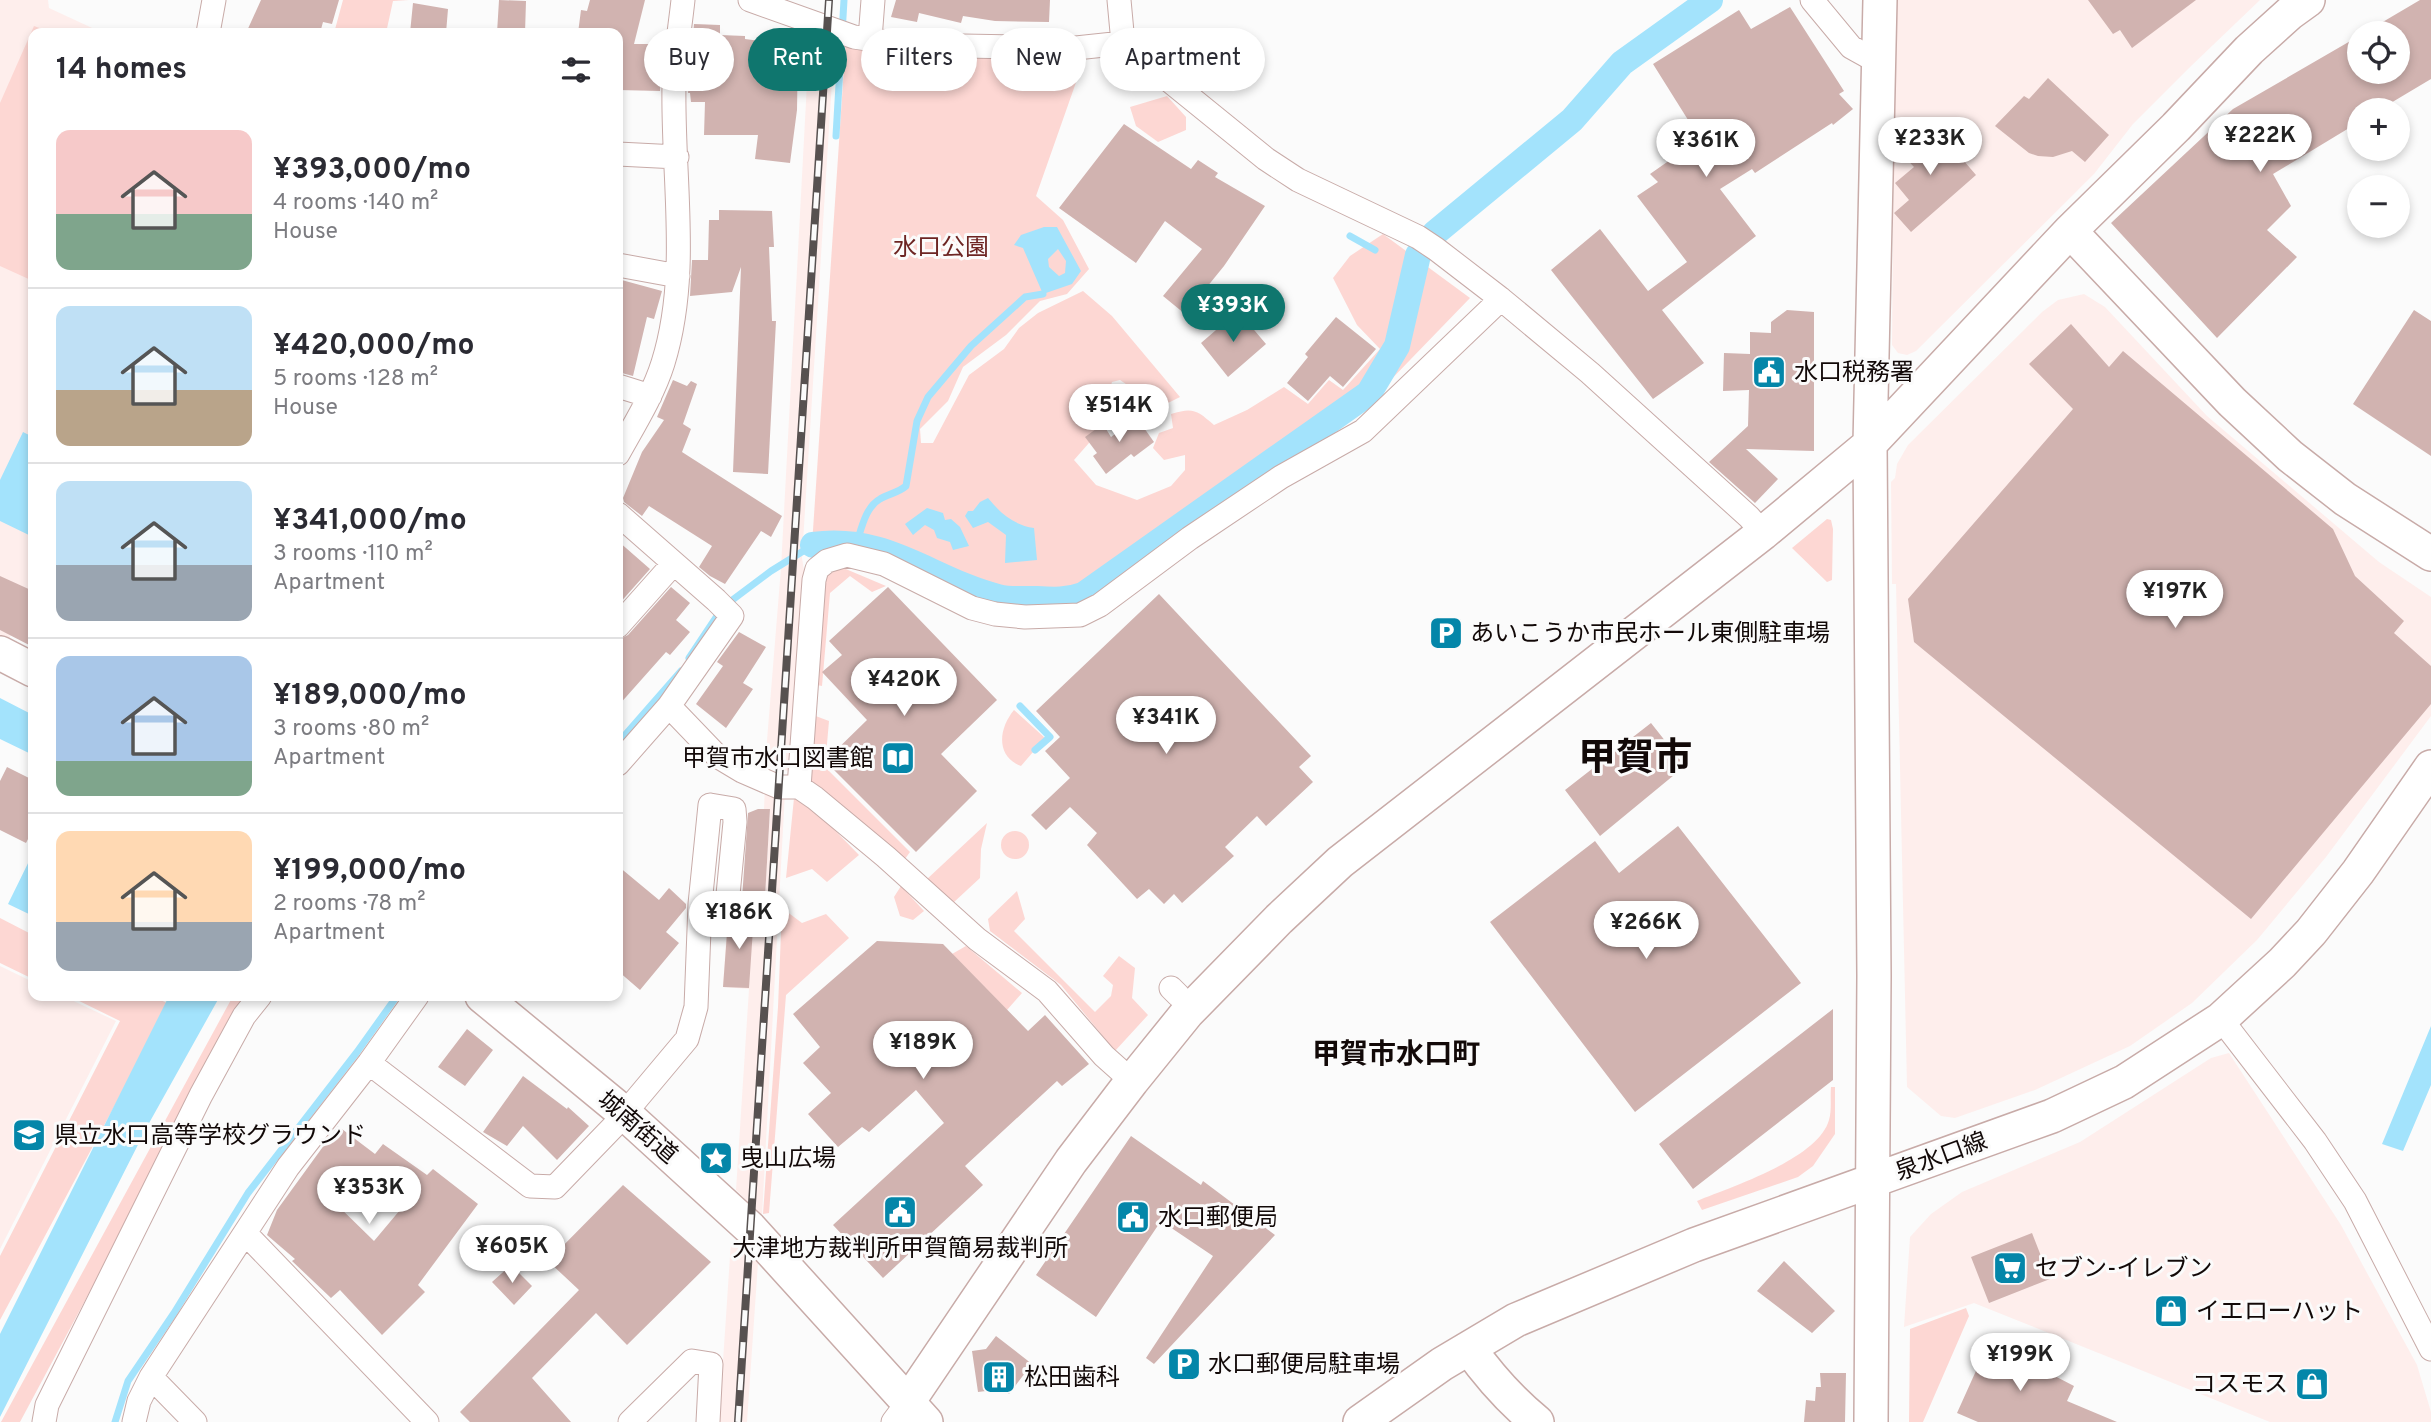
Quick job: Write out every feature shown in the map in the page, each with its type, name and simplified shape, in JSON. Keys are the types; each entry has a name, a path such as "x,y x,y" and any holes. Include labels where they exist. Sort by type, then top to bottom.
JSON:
{"street":[{"path":"209,28 214,0"},
{"path":"623,445 650,396 663,363 674,313 678,276 674,84 682,0"},
{"path":"750,0 853,36 908,45 1076,48 1100,45"},
{"path":"853,36 873,0"},
{"path":"1119,0 1122,28"},
{"path":"1812,0 1851,47 1878,62"},
{"path":"1871,1422 1871,444 1880,0"},
{"path":"909,1415 1071,1161 1187,1013 1279,919 1340,862 1763,533 1871,444 2070,231 2176,127 2249,50 2308,0"},
{"path":"1182,91 1266,159 1297,180 1424,241 1501,299 1612,393 1740,508 1763,533"},
{"path":"623,154 677,158"},
{"path":"2070,231 2232,402 2290,456 2356,506 2431,554"},
{"path":"623,266 678,276"},
{"path":"799,787 814,580 817,569 827,561 847,555 884,564 972,608 995,614 1025,617 1080,615 1100,605 1190,538 1281,477 1363,431 1501,299"},
{"path":"623,388 650,396"},
{"path":"623,518 724,608 669,706 623,758"},
{"path":"623,620 674,563"},
{"path":"0,653 28,667"},
{"path":"669,706 717,757 779,787 799,787 916,877 977,939 1047,991 1104,1056 1132,1081"},
{"name":"泉水口線","path":"1360,1422 1469,1348 1516,1320 1682,1250 2052,1116 2124,1082 2221,1019 2282,962 2311,932 2358,872 2431,767"},
{"path":"369,1063 530,1186 555,1187 624,1113 687,1039 696,1007 700,918"},
{"path":"44,1422 47,1405 201,1095 244,1016 256,1001"},
{"path":"134,1422 139,1401 151,1377 288,1167 413,1001"},
{"name":"城南街道","path":"488,1001 624,1113 750,1228 909,1415"},
{"path":"2221,1019 2315,1141 2355,1201 2431,1349"},
{"path":"245,1233 427,1422"},
{"path":"1469,1348 1489,1376 1536,1422"},
{"path":"630,1422 692,1361 711,1364 708,1422"},
{"path":"151,1377 195,1422"}],"shaded area":[{"path":"0,0 48,0 49,8 92,28 28,28 28,599 8,641 0,637"},
{"path":"1895,0 2260,0 2133,124 2094,174 1916,351 1907,355 1898,353 1892,345"},
{"path":"807,91 831,91 802,558 805,576 788,771 765,765 781,568"},
{"path":"2084,294 2105,307 2207,416 2379,562 2431,597 2431,716 2326,857 2257,940 2192,1003 2130,1046 2035,1090 1955,1118 1941,1116 1907,1087 1896,584 1892,584 1891,482 1908,445 2042,312 2058,300"},
{"path":"765,786 785,792 762,1215 736,1190 749,989 723,987 728,912 764,914 770,810 764,809"},
{"name":"県立水口高等学校グラウンド","path":"0,966 28,980 28,1001 74,1001 116,1021 0,1249"},
{"path":"2229,1053 2341,1225 2417,1365 2431,1412 2431,1422 2270,1422 1974,1303 1904,1327 1910,1237 1931,1214 1962,1192 2080,1142 2211,1058"},
{"path":"731,1241 758,1263 747,1422 719,1422"}],"green space":[{"path":"343,0 409,0 393,1 387,28 335,28"},
{"name":"水口公園","path":"847,38 861,39 861,91 977,91 977,47 991,48 991,91 1073,91 1036,196 1063,220 1089,269 1067,294 1040,301 1006,335 963,367 948,401 920,429 921,443 933,443 969,375 1004,349 1019,328 1038,313 1083,291 1112,316 1180,397 1160,407 1120,380 1112,382 1109,392 1118,410 1074,460 1096,485 1137,500 1171,486 1185,470 1185,455 1164,460 1153,448 1159,433 1173,428 1171,414 1194,411 1214,425 1247,410 1284,387 1308,404 1329,380 1343,390 1380,349 1357,325 1333,278 1350,256 1383,234 1470,298 1380,391 1131,574 1072,607 992,602 842,544 812,545 842,91 847,91"},
{"path":"28,40 28,279 0,266 0,103"},
{"path":"1167,96 1186,117 1186,130 1158,142 1136,126 1130,107"},
{"path":"1827,519 1831,520 1833,529 1832,580 1827,582 1792,548"},
{"path":"841,567 886,586 872,592 850,576 830,593 822,686 812,684 822,579"},
{"path":"1014,710 1045,738 1021,766 1007,756 1002,741 1005,725"},
{"path":"813,715 829,721 825,767 910,852 905,859 807,777"},
{"path":"794,798 815,810 859,855 827,882 812,869 786,878"},
{"path":"987,823 981,849 980,878 953,903 926,880"},
{"path":"1015,831 1025,835 1029,845 1025,855 1015,859 1005,855 1001,845 1005,835"},
{"path":"901,886 924,911 913,920 900,916 894,897"},
{"path":"1017,891 1025,919 1014,931 1095,1012 1111,996 1113,985 1103,976 1119,956 1135,968 1132,998 1148,1015 1115,1051 1061,985 990,931 988,919"},
{"path":"782,908 802,923 826,914 849,938 786,995 769,1213 763,1214 778,1007"},
{"path":"0,918 28,932 28,977 0,963"},
{"path":"966,946 1022,993 1007,1010 952,954"},
{"path":"79,1001 163,1001 169,1004 0,1320 0,1256 120,1021"},
{"path":"230,1001 245,1001 20,1422 1,1422"},
{"path":"1831,1087 1835,1087 1835,1134 1813,1166 1798,1177 1702,1210 1697,1201 1772,1170 1809,1147 1822,1134 1829,1120"},
{"path":"1966,1308 1969,1316 1923,1422 1909,1422 1910,1329"}],"water":[{"path":"1044,227 1057,227 1081,271 1072,284 1043,294 1023,248 1014,245 1021,235","holes":["1058,249 1066,261 1065,273 1059,276 1049,267 1048,259"]},
{"path":"23,432 28,434 28,535 0,521 0,480"},
{"path":"988,498 1008,518 1034,528 1037,560 1005,563 1006,535 988,522 973,528 965,516"},
{"path":"927,508 943,513 945,520 951,519 960,527 969,546 953,550 950,542 937,538 934,530 925,525 913,535 905,524"},
{"path":"0,698 28,712 28,753 0,739"},
{"path":"28,863 28,914 8,904"},
{"path":"166,1001 217,1001 148,1125 0,1417 0,1334"},
{"path":"2431,1026 2431,1085 2403,1151 2382,1144"}],"building":[{"path":"261,0 339,0 332,24 323,22 321,28 248,28"},
{"path":"499,0 526,1 525,28 497,28"},
{"path":"590,0 645,0 634,44 644,44 644,91 623,90 623,28 579,28 581,10 587,11"},
{"path":"896,0 1050,0 1049,22 995,21 963,16 961,23 919,13 917,22 891,17"},
{"path":"2088,0 2196,0 2132,48 2120,30 2113,34"},
{"path":"2420,0 2431,0 2431,79 2399,98 2347,98 2347,129 2273,174 2291,206 2267,230 2297,257 2217,338 2111,223 2233,109 2347,43 2347,84 2410,84 2410,21 2384,21"},
{"path":"413,3 448,9 446,28 410,28"},
{"path":"1790,7 1844,91 1839,94 1853,109 1833,125 1832,123 1755,173 1752,169 1720,189 1756,236 1662,310 1704,363 1653,399 1551,270 1600,229 1648,291 1687,262 1637,196 1658,182 1650,174 1700,139 1653,64 1739,10 1751,29"},
{"path":"694,24 720,25 720,28 694,28"},
{"path":"734,36 745,36 748,39 748,91 797,91 790,163 755,159 758,135 704,135 705,102 691,102 688,93 734,91"},
{"path":"2048,78 2109,135 2085,162 2072,151 2053,157 2029,153 1995,126 2024,96 2029,99"},
{"path":"1124,124 1191,169 1198,160 1218,173 1215,177 1265,206 1224,266 1185,314 1163,296 1202,249 1165,221 1136,263 1059,208"},
{"path":"1933,125 1976,175 1911,232 1894,213 1909,200 1895,183 1914,167 1901,153"},
{"path":"719,210 772,211 774,247 769,247 772,321 776,321 768,474 733,472 741,267 732,292 690,296 692,260 708,260 709,220 719,220"},
{"path":"623,280 662,291 654,319 647,317 633,376 623,373"},
{"name":"水口税務署","path":"1787,310 1814,312 1814,451 1746,449 1778,479 1755,503 1709,462 1748,426 1749,390 1723,391 1724,353 1750,354 1750,332 1771,333 1771,322"},
{"path":"2414,310 2431,321 2431,456 2353,404"},
{"path":"1238,311 1266,344 1228,377 1201,343"},
{"path":"1336,317 1376,349 1343,387 1330,376 1308,401 1287,383 1308,357 1305,354"},
{"path":"2071,324 2109,367 2123,351 2333,529 2355,576 2404,621 2394,633 2431,666 2431,704 2251,919 1914,642 1908,599 2073,409 2029,364"},
{"path":"673,380 687,386 691,381 697,384 683,424 691,429 682,452 782,516 771,537 761,531 725,584 699,567 712,546 649,506 642,516 624,502 623,498 642,452 664,420 657,417"},
{"path":"1137,418 1154,442 1134,457 1131,454 1106,474 1093,456 1097,453 1085,437 1103,424 1111,437"},
{"path":"623,545 650,569 623,599"},
{"path":"0,576 28,589 28,644 0,630"},
{"path":"671,587 690,603 676,620 690,632 670,655 666,652 623,700 623,638"},
{"path":"888,587 997,700 941,754 977,791 916,852 825,761 867,720 822,672 842,655 829,641"},
{"path":"1159,594 1311,756 1299,767 1313,782 1266,826 1257,816 1225,847 1234,856 1182,903 1174,894 1164,904 1149,889 1137,899 1087,845 1097,833 1070,807 1046,830 1031,815 1070,778 1045,751 1060,737 1036,711"},
{"path":"739,632 766,647 743,683 753,689 726,728 696,704 723,666 717,662"},
{"path":"1651,723 1685,766 1600,836 1565,790"},
{"path":"7,767 28,778 26,843 0,830 0,781"},
{"path":"758,809 770,809 764,915 741,913 748,813"},
{"path":"1678,826 1801,983 1635,1112 1490,922 1595,841 1619,873"},
{"path":"623,870 659,900 669,888 686,904 686,908 666,932 679,943 640,990 623,975"},
{"path":"738,913 754,914 749,988 723,987 728,920"},
{"path":"877,941 943,944 1028,1031 1045,1015 1089,1064 1062,1086 1057,1081 965,1166 983,1185 883,1278 833,1225 944,1123 916,1090 869,1132 862,1127 838,1147 808,1114 831,1093 803,1063 820,1047 793,1014"},
{"path":"1833,1009 1833,1080 1693,1189 1659,1144"},
{"path":"467,1029 493,1050 465,1086 438,1067"},
{"path":"523,1076 567,1109 568,1107 589,1126 557,1160 523,1126 507,1146 483,1132"},
{"path":"338,1126 375,1154 383,1144 427,1175 433,1169 478,1204 418,1285 425,1292 382,1335 340,1290 331,1298 292,1261 295,1259 267,1235 277,1210","holes":["352,1170 400,1210 374,1241 331,1199"]},
{"path":"1131,1136 1201,1185 1203,1181 1275,1235 1154,1364 1146,1358 1213,1256 1161,1221 1096,1317 1036,1275"},
{"path":"623,1185 711,1262 627,1345 596,1313 532,1378 571,1422 470,1422 460,1412 579,1290 548,1261"},
{"name":"セブン-イレブン","path":"2032,1233 2050,1279 1989,1303 1971,1257"},
{"path":"1784,1261 1835,1311 1812,1333 1757,1291"},
{"path":"511,1265 532,1286 514,1305 492,1282"},
{"name":"松田歯科","path":"996,1336 1032,1364 1009,1394 1002,1389 978,1392 972,1351 986,1349"},
{"path":"1989,1342 2074,1386 2067,1401 2117,1422 1978,1422 1957,1413"},
{"path":"1820,1373 1846,1373 1845,1422 1804,1422 1806,1400 1815,1401 1816,1387 1821,1387"}],"waterway":[{"path":"836,136 844,0"},
{"path":"813,545 840,544 887,553 1003,598 1060,600 1083,595 1369,393 1397,346 1418,255 1435,233 1572,120 1622,63 1710,0"},
{"path":"1350,236 1375,250"},
{"path":"1407,274 1412,277"},
{"path":"856,545 864,520 875,503 906,486 917,421 928,397 971,346 1025,297 1043,294"},
{"path":"689,658 723,607 771,571 813,545"},
{"path":"623,737 681,671"},
{"path":"1020,706 1050,737 1035,750"},
{"path":"115,1422 128,1381 174,1313 248,1193 393,1001"}],"railway":[{"path":"738,1422 829,0"}],"place":[{"name":"水口税務署","path":"1769,372"},
{"name":"あいこうか市民ホール東側駐車場","path":"1446,633"},
{"name":"甲賀市水口図書館","path":"898,758"},
{"name":"県立水口高等学校グラウンド","path":"29,1135"},
{"name":"曳山広場","path":"716,1158"},
{"name":"大津地方裁判所甲賀簡易裁判所","path":"900,1212"},
{"name":"水口郵便局","path":"1133,1217"},
{"name":"セブン-イレブン","path":"2010,1268"},
{"name":"イエローハット","path":"2171,1311"},
{"name":"水口郵便局駐車場","path":"1184,1364"},
{"name":"松田歯科","path":"999,1377"},
{"name":"コスモス","path":"2312,1384"}],"district":[{"name":"甲賀市","path":"1635,757"},
{"name":"甲賀市水口町","path":"1396,1053"}]}
